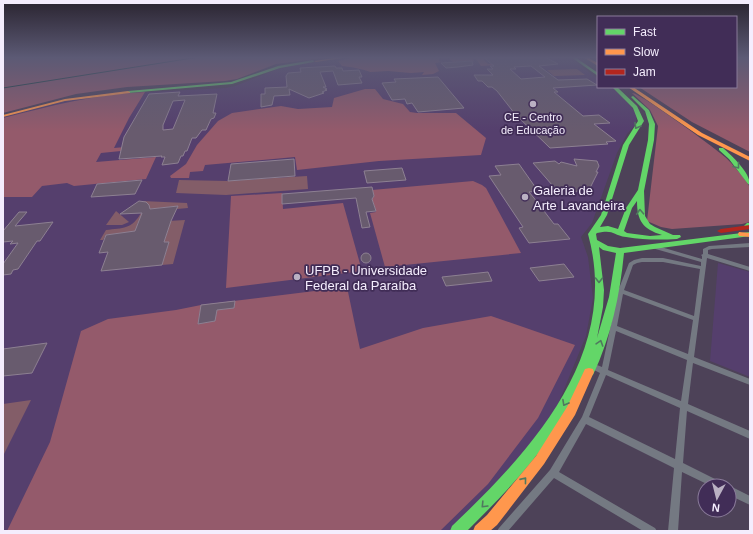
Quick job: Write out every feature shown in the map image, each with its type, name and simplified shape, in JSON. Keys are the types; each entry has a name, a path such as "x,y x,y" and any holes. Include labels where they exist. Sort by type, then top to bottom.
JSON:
{"main road":[{"path":"3,116 65,100 102,94 232,84 238,82"},
{"path":"457,531 521,466 565,404 584,360 599,308 599,270 592,237 593,231 604,214 626,145 641,121 635,107 615,88"},
{"path":"622,88 647,111 652,124 652,140 641,190 640,215 643,224 661,233 678,237"},
{"path":"631,88 723,150 750,183"},
{"path":"638,88 697,127 749,156"},
{"path":"700,134 749,156"},
{"path":"622,233 629,208 641,190"},
{"path":"593,231 608,228 622,233 655,238 748,230"},
{"path":"594,241 606,248 623,250 670,244 748,230"},
{"path":"480,531 492,520 540,460 571,411 592,366 606,325 623,250 630,247 631,243 622,233"}],"street":[{"path":"670,244 681,255"},
{"path":"673,531 689,358 706,249 708,247 750,245"},
{"path":"652,246 704,261 750,269"},
{"path":"502,531 553,473 585,419 604,372 621,291 630,266 636,261 704,261"},
{"path":"621,291 696,319"},
{"path":"614,328 750,382"},
{"path":"592,366 750,435"},
{"path":"585,419 704,478"},
{"path":"553,473 652,531"},
{"path":"737,494 750,501"}],"shaded area":[{"path":"3,82 210,82 127,87 76,94 3,113"},
{"name":"UFPB - Universidade Federal da Paraíba","path":"245,82 597,82 597,88 612,88 631,106 636,114 636,124 627,134 617,153 592,223 581,237 588,257 593,298 586,336 551,421 517,463 451,531 3,531 3,117 69,100 108,94 226,88"},
{"path":"737,82 750,82 750,152 692,122 641,88 737,88"},
{"path":"365,89 375,89 383,99 403,104 410,112 456,113 486,138 481,155 379,161 297,170 295,157 205,165 203,171 190,172 189,178 171,178 170,176 186,164 197,145 218,121 232,113 281,106 298,109 332,107 334,98"},
{"path":"145,92 129,118 114,148 158,144 147,151 101,153 96,162 156,157 146,179 74,186 67,183 42,186 32,197 3,197 3,118 91,98"},
{"path":"632,93 648,101 677,121 731,163 750,188 750,222 742,224 672,229 661,227 647,221 658,126 650,110"},
{"path":"307,176 308,189 226,195 176,193 179,180 228,181"},
{"path":"473,181 486,188 521,253 385,267 370,213 376,212 372,199 374,196 372,190"},
{"path":"282,193 283,209 343,203 362,271 226,288 231,196"},
{"path":"142,201 187,203 188,208 177,209 177,206 150,209 149,205"},
{"path":"116,211 129,222 122,225 106,225"},
{"path":"141,213 148,214 140,219 137,225 145,230 106,235 103,240 100,240 106,230 126,227 134,222"},
{"path":"185,220 173,264 162,265 169,242 164,242 168,229 168,221"},
{"path":"718,263 750,272 750,377 710,361"},
{"path":"347,287 360,349 423,328 491,316 575,345 538,418 488,484 440,531 7,531 50,442 81,331 108,319 176,310 201,305"},
{"path":"31,400 3,456 3,404"}],"building":[{"path":"287,82 324,82 326,87 323,87 327,90 322,92 324,93 309,98 289,89 290,95 274,96 272,105 261,107 261,94 265,94 265,88 287,87"},
{"path":"337,82 362,83 338,85"},
{"path":"442,82 464,108 418,112 412,103 407,104 405,99 392,100 382,83"},
{"path":"483,82 592,82 597,85 553,88 558,92 554,92 583,116 599,115 610,123 594,124 616,141 606,142 608,144 550,148 515,114 497,91 492,87 488,87"},
{"path":"180,92 178,96 217,94 213,113 216,113 214,118 211,119 206,130 202,130 196,138 192,138 187,151 185,151 183,156 181,156 178,163 162,165 165,157 161,157 162,156 119,159 124,137 149,94","holes":["185,100 173,129 163,130 163,125 173,101"]},
{"path":"294,159 295,176 228,181 231,164"},
{"path":"574,159 597,161 599,166 596,172 598,172 589,190 559,193 533,163 555,161 559,164 561,162 577,166"},
{"path":"519,164 538,191 529,192 554,224 558,224 570,239 529,243 519,228 523,227 489,176 501,175 495,166"},
{"path":"402,168 406,180 367,183 364,171"},
{"path":"142,180 135,194 91,197 97,184"},
{"path":"372,187 374,196 372,199 376,211 366,212 370,227 362,228 356,198 282,204 282,194"},
{"path":"139,201 146,202 150,209 178,206 164,242 169,242 162,265 101,271 108,252 99,253 106,235 135,231 142,213 120,214"},
{"path":"19,212 27,212 15,226 53,222 40,241 37,241 18,269 13,270 11,274 3,275 3,264 18,243 10,244 13,241 3,242 3,231"},
{"path":"364,253 368,253 371,258 368,263 364,263 361,260 361,256"},
{"path":"564,264 574,277 539,281 530,268"},
{"path":"488,272 492,281 446,286 442,277"},
{"path":"235,301 234,308 217,310 215,321 198,324 201,305"},
{"path":"47,343 32,373 3,376 3,349"}],"waterway":[{"path":"3,88 41,82"}],"traffic: fast":[{"path":"128,92 235,82"},
{"path":"615,88 635,107 641,121 626,145 604,215 592,234 594,241 606,248 620,251 750,234"},
{"path":"620,232 629,208 641,190 651,140 652,124 647,111 633,97"},
{"path":"721,149 731,158 750,183"},
{"path":"641,192 641,209 644,221 653,229 669,235"},
{"path":"593,231 608,228 624,234"},
{"path":"625,235 650,238 677,237"},
{"path":"457,531 481,508 527,458 548,431 566,402 581,372 592,341 600,299 600,282 594,241"},
{"path":"589,372 605,329 613,297 620,251"}],"traffic: slow":[{"path":"631,88 700,134 750,159"},
{"path":"3,116 65,100 128,92"},
{"path":"742,234 750,235"},
{"path":"480,531 492,520 540,460 571,411 589,372"}],"traffic: jam":[{"path":"721,231 750,227"}],"place":[{"name":"CE - Centro de Educação","path":"533,104"},
{"name":"Galeria de Arte Lavandeira","path":"525,197"},
{"name":"UFPB - Universidade Federal da Paraíba","path":"297,277"}]}
